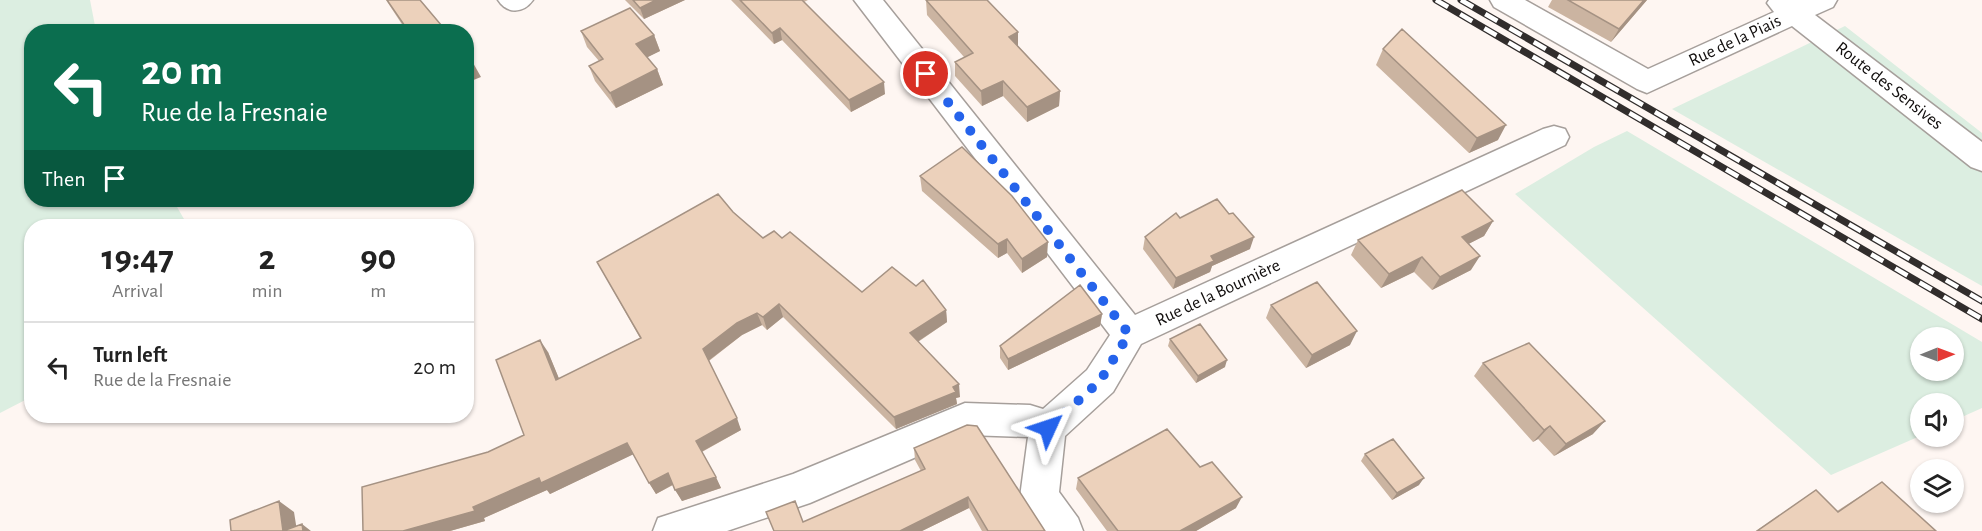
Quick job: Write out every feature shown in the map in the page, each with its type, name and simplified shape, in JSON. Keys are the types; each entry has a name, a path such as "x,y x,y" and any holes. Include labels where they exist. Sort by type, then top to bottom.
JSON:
{"street":[{"path":"868,0 1129,334 1100,381 1048,428 1039,497 1064,531"},
{"name":"Rue de la Piais","path":"1504,0 1647,82 1787,7 1823,0"},
{"name":"Route des Sensives","path":"1787,7 1982,159"},
{"name":"Rue de la Bournière","path":"1129,334 1554,137"},
{"path":"672,531 797,490 964,419 1030,421 1048,428"}],"lane":[{"path":"505,0 511,7 526,0"}],"green space":[{"path":"0,0 90,0 95,24 24,24 24,207 177,207 184,219 24,219 24,401 0,413"},
{"path":"1845,26 1982,133 1982,286 1672,109"},
{"path":"1627,131 1957,327 1910,327 1910,381 1964,381 1964,331 1982,342 1982,408 1964,416 1964,393 1910,393 1910,440 1831,475 1515,194 1594,147"}],"building":[{"path":"387,0 420,0 440,24 404,24"},
{"path":"633,0 656,0 640,8"},
{"path":"740,0 802,0 884,82 849,100 780,28 772,33"},
{"path":"926,0 987,0 1018,32 1009,37 1060,91 1027,107 1003,81 981,91 955,62 973,53"},
{"path":"1568,0 1644,0 1619,29"},
{"path":"630,8 654,35 636,44 657,69 610,93 589,66 603,59 581,31"},
{"path":"1402,29 1506,125 1477,138 1383,49"},
{"path":"962,147 1012,196 1048,242 1022,259 1007,239 998,244 920,176"},
{"path":"1462,190 1493,221 1462,237 1480,256 1440,277 1422,257 1389,274 1358,240"},
{"path":"718,194 733,212 763,238 774,231 782,238 790,232 862,292 892,267 916,286 923,280 946,310 910,333 959,384 953,387 956,392 894,417 779,304 763,317 757,313 737,323 703,349 737,418 696,441 716,477 675,490 668,473 649,483 627,443 541,483 539,478 473,507 475,511 403,531 363,531 362,487 488,452 524,435 496,360 540,340 556,380 641,338 597,262"},
{"path":"1217,199 1229,214 1233,213 1254,237 1211,256 1214,261 1176,278 1145,237 1176,213 1180,218"},
{"path":"1317,282 1357,331 1312,355 1271,305"},
{"path":"1080,285 1102,314 1008,359 1000,346"},
{"path":"1200,324 1227,360 1198,376 1170,339"},
{"path":"1529,343 1605,421 1566,444 1550,426 1544,430 1483,363"},
{"path":"967,425 977,426 1045,531 988,531 968,497 900,531 774,531 766,512 795,501 803,522 925,469 914,448"},
{"path":"1167,429 1200,467 1212,462 1242,497 1180,531 1118,531 1078,478"},
{"path":"1393,439 1424,478 1397,493 1365,454"},
{"path":"1882,482 1910,507 1910,513 1916,513 1936,531 1757,531 1816,490 1838,512"},
{"path":"279,501 283,531 231,531 230,520"},
{"path":"302,524 303,531 283,531"}],"railway":[{"path":"1436,0 1982,319"},
{"path":"1461,0 1982,301"}],"route":[{"path":"926,74 1129,334 1100,381 1048,428"}]}
